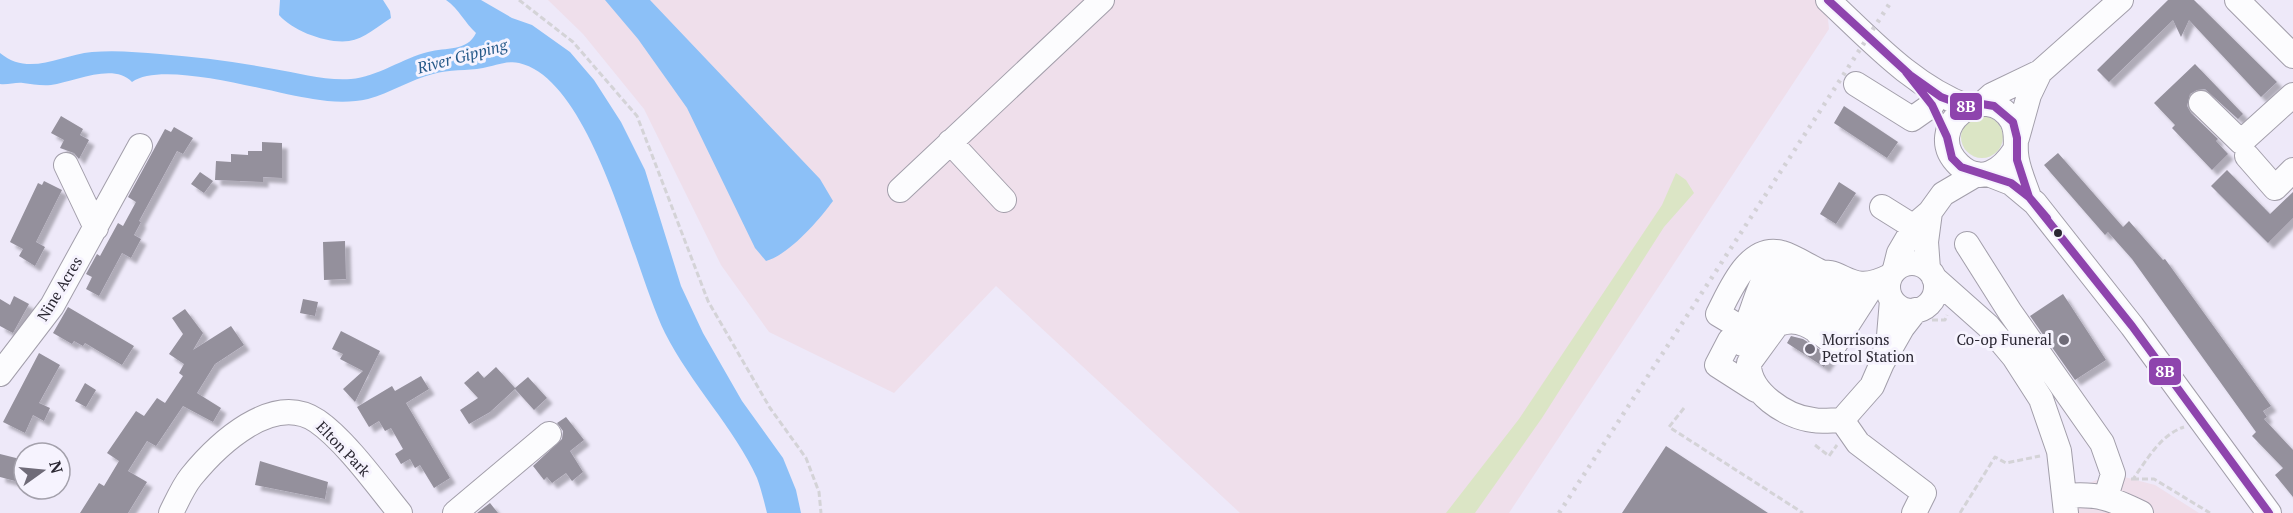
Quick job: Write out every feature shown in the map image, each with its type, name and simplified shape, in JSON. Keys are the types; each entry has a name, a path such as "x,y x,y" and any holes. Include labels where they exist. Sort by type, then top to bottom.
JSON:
{"street":[{"path":"900,190 1102,0"},
{"path":"1828,0 1910,75 1941,97 1975,106 1994,106 2005,113 2013,122 2016,144 2030,197"},
{"path":"1781,324 1730,340 1717,365 1801,417 1815,421 1842,420 1872,386 1902,328 1928,313 1935,293 1926,242 1929,211 1957,113 2040,72 2121,0"},
{"path":"2237,0 2289,44"},
{"path":"1756,390 1748,375 1749,363 1742,350 1781,324 1840,273 1899,253 1929,211 1983,174 2005,165 2016,144 2029,95 2040,72"},
{"path":"1910,75 1932,105 1961,167 2004,179 2030,197 2132,326 2269,513"},
{"path":"1856,84 1912,120 1932,105"},
{"path":"2201,103 2241,142 2293,95"},
{"path":"950,142 1004,200"},
{"name":"Nine Acres","path":"3,363 41,322 112,200 140,146"},
{"path":"2247,156 2275,188 2293,170"},
{"path":"66,165 96,228"},
{"path":"1882,207 1929,211"},
{"path":"1967,244 2010,312 2102,443 2123,477 2106,497"},
{"path":"1781,324 1718,314 1749,262 1768,252 1840,273 1888,293 1892,300 1904,310 1973,315"},
{"path":"1749,363 1781,324 1808,280 1909,262 1931,273 1941,282 1973,315 1988,326 2020,365 2041,399 2059,451 2066,504 2091,493 2106,497 2140,513"},
{"path":"1781,324 1757,290 1769,271 1779,263 1840,273"},
{"path":"1882,363 1889,336 1892,300"},
{"name":"Elton Park","path":"171,513 190,478 229,437 259,419 294,413 318,421 331,433 400,513"},
{"path":"1842,420 1858,443 1919,503"},
{"path":"455,513 549,434"}],"path":[{"path":"519,0 573,42 637,116 708,301 770,408 806,458 819,492 821,513"},
{"path":"1684,408 1670,427 1803,513"},
{"path":"2123,477 2174,430 2200,421"},
{"path":"1960,513 1995,457 2006,463 2014,463 2059,451"},
{"path":"2123,477 2154,479 2210,513"}],"shaded area":[{"path":"548,0 1826,0 1829,29 1509,513 1240,513 996,286 894,393 769,332 721,265 644,109 583,34"},
{"path":"2113,474 2155,485 2199,513 2066,513 2073,489"}],"green space":[{"path":"1982,116 1990,117 1997,122 2002,129 2002,145 1997,152 1990,157 1982,158 1974,157 1967,152 1962,145 1961,137 1962,129 1967,122 1974,117"},
{"path":"1676,173 1686,180 1694,193 1664,227 1542,418 1475,513 1446,513 1519,419 1662,205"}],"water":[{"path":"280,0 383,0 390,11 391,18 355,40 331,40 311,35 285,21 279,15"},
{"name":"River Gipping","path":"446,0 481,0 512,18 532,25 570,52 594,80 621,122 645,170 681,286 703,333 742,401 783,458 796,490 801,513 767,513 757,478 748,460 675,352 665,333 608,181 590,140 569,104 546,77 519,63 506,63 477,69 439,72 376,96 348,102 320,100 220,80 168,74 147,76 132,82 124,76 104,73 51,85 0,84 0,53 11,60 33,64 80,54 109,51 217,60 322,78 361,78 419,55 462,46 472,39 476,33"},
{"path":"605,0 650,0 820,179 833,201 812,227 784,252 766,261 755,248 687,108 638,39"}],"building":[{"path":"2168,0 2194,0 2277,82 2261,97 2189,20 2181,37 2173,20 2109,82 2097,70"},
{"path":"2195,64 2243,114 2238,119 2205,89 2190,94 2187,106 2191,113 2218,139 2216,141 2228,154 2212,170 2172,128 2175,125 2154,103"},
{"path":"1844,106 1898,142 1887,158 1834,123"},
{"path":"61,116 83,129 80,135 89,140 79,159 74,153 60,148 64,140 51,133"},
{"path":"174,127 193,138 183,154 177,151 139,221 141,222 134,235 141,239 131,258 122,253 99,296 86,289 92,277 86,274 97,254 100,256 118,223 123,226 136,202 128,197 165,129 171,132"},
{"path":"262,142 282,143 282,178 263,177 263,182 215,180 216,161 231,162 231,154 248,155 248,151 262,151"},
{"path":"2058,153 2123,227 2129,221 2163,260 2165,259 2271,406 2263,411 2267,417 2264,419 2293,450 2293,497 2275,475 2283,468 2252,436 2256,432 2132,259 2108,232 2105,235 2044,165"},
{"path":"2227,170 2270,214 2293,192 2293,218 2268,243 2211,186"},
{"path":"200,172 213,181 204,193 191,184"},
{"path":"44,181 62,190 36,242 45,247 35,266 19,256 23,249 10,242 38,183 42,185"},
{"path":"1839,182 1856,193 1836,224 1820,214"},
{"path":"345,241 346,279 324,280 323,242"},
{"name":"Co-op Funeral","path":"2063,294 2106,360 2075,380 2030,316"},
{"path":"14,296 29,304 13,333 0,326 0,299 10,305"},
{"path":"303,299 318,302 315,316 300,313"},
{"path":"68,307 134,346 122,365 85,343 83,346 74,341 72,344 53,333"},
{"path":"185,309 203,333 193,350 231,326 244,345 215,364 197,393 221,408 213,422 183,406 156,446 147,441 128,471 147,482 128,513 80,513 99,483 104,486 119,461 107,453 136,411 144,416 157,398 165,403 183,376 179,373 184,364 169,354 183,334 172,318"},
{"path":"341,331 380,351 355,402 343,389 363,371 340,359 343,354 332,349"},
{"name":"Morrisons Petrol Station","path":"1791,336 1803,339 1831,357 1824,367 1787,343"},
{"path":"39,353 60,365 39,403 50,408 44,421 33,415 25,433 3,422"},
{"path":"496,367 515,388 528,377 547,398 534,410 515,389 490,412 469,424 460,410 478,398 464,383 478,371 484,378"},
{"path":"421,376 429,389 406,403 450,478 434,488 420,465 415,468 410,459 401,464 395,454 403,449 391,428 385,431 379,421 369,427 357,407 392,386 395,391"},
{"path":"85,383 96,390 86,407 75,401"},
{"path":"566,417 584,440 570,451 583,472 572,481 566,473 552,483 547,477 544,480 533,466 562,439 563,431 557,423"},
{"path":"1666,446 1768,513 1622,513"},
{"path":"0,454 12,457 12,480 0,477"},
{"path":"260,461 328,482 325,499 255,485"},
{"path":"490,503 498,513 477,513"}],"railway":[{"path":"1559,513 1892,0"}],"transit line":[{"name":"8B","path":"1828,0 1910,75 1941,97 1968,107 1982,104 1994,106 2013,122 2017,138 2017,160 2029,197 2132,326 2269,513"},
{"name":"8B","path":"1906,72 1932,105 1947,137 1952,158 1961,167 2011,183 2029,197 2047,218"}],"place":[{"name":"Co-op Funeral","path":"2064,340"},
{"name":"Morrisons Petrol Station","path":"1810,349"}]}
